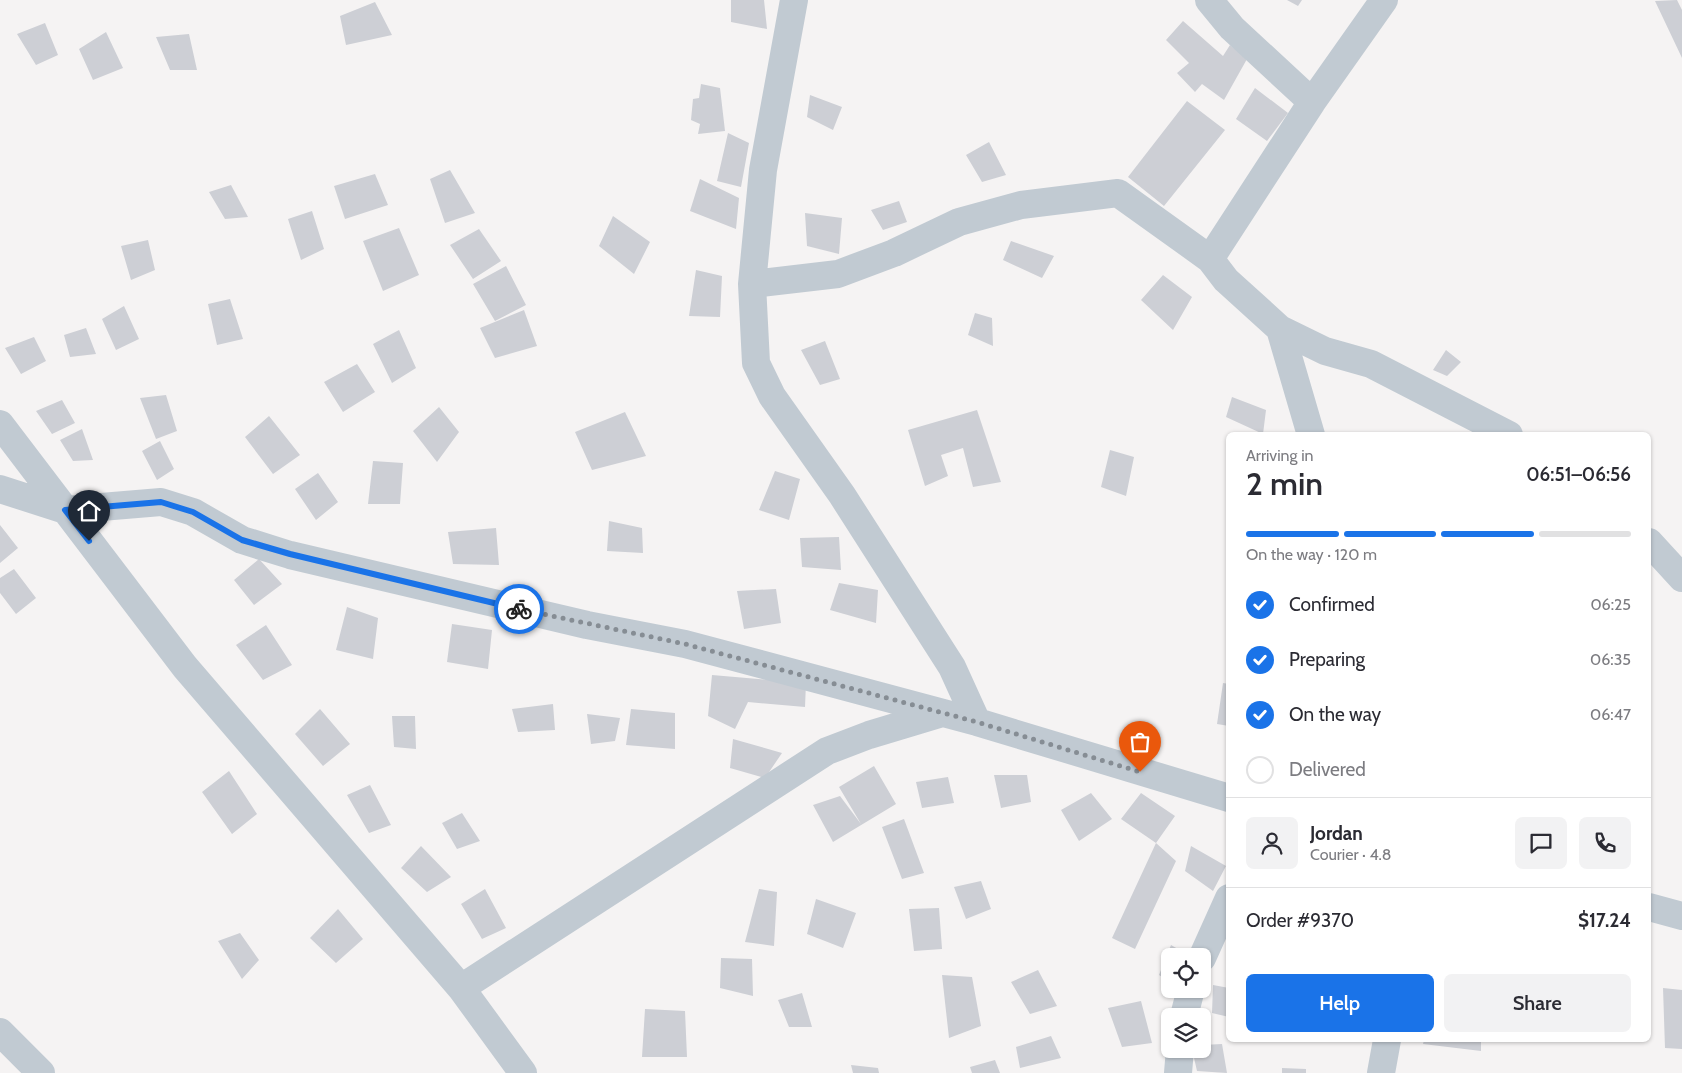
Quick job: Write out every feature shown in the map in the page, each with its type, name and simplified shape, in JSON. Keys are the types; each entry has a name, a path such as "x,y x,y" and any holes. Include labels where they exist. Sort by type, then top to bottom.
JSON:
{"street":[{"path":"794,0 763,170 752,284 756,363 772,396 842,495 952,667 977,722"},
{"path":"1209,0 1232,28 1312,102"},
{"path":"1210,259 1312,102 1384,0"},
{"path":"752,284 838,274 894,253 959,222 1021,205 1118,193 1210,259 1226,280 1280,329 1325,351 1371,364 1503,432"},
{"path":"1280,329 1310,432"},
{"path":"0,424 185,667 461,988 523,1073"},
{"path":"0,489 65,510 161,502 193,512 242,540 290,554 587,624 685,644 977,722 1226,797"},
{"path":"1651,544 1682,578"},
{"path":"461,988 827,751 869,735 942,713"},
{"path":"1206,948 1226,905"},
{"path":"1651,908 1682,916"},
{"path":"0,1032 41,1073"},
{"path":"1382,1073 1387,1042"},
{"path":"1178,1073 1179,1058"}],"building":[{"path":"731,0 764,0 767,29 731,22"},
{"path":"1287,0 1302,0 1298,6"},
{"path":"1677,0 1682,10 1682,58 1655,1"},
{"path":"375,2 392,35 346,45 340,16"},
{"path":"1183,21 1223,56 1230,45 1247,59 1224,100 1202,84 1195,92 1177,73 1189,63 1166,40"},
{"path":"45,23 58,55 36,65 17,34"},
{"path":"106,32 123,68 93,80 79,49"},
{"path":"189,34 197,70 170,70 156,37"},
{"path":"701,84 720,88 725,131 698,134 700,124 691,120 693,99 699,98"},
{"path":"1255,88 1288,113 1267,141 1236,119"},
{"path":"810,95 842,107 833,130 807,117"},
{"path":"1187,101 1225,130 1164,206 1128,177"},
{"path":"728,133 749,143 741,187 717,181"},
{"path":"989,142 1006,175 982,182 966,155"},
{"path":"450,170 475,213 445,223 430,179"},
{"path":"375,174 388,205 345,219 334,186"},
{"path":"700,179 739,198 736,229 690,211"},
{"path":"231,185 248,217 225,219 209,192"},
{"path":"899,201 907,222 883,230 871,210"},
{"path":"312,211 324,249 301,260 288,219"},
{"path":"805,213 842,218 839,254 807,246"},
{"path":"613,216 650,242 634,274 599,246"},
{"path":"399,228 419,275 383,291 363,241"},
{"path":"479,229 501,261 473,279 450,245"},
{"path":"148,240 155,270 131,280 121,246"},
{"path":"1011,241 1054,256 1042,278 1003,260"},
{"path":"506,266 526,305 495,321 473,284"},
{"path":"696,270 722,276 720,317 689,316"},
{"path":"1163,275 1192,297 1173,330 1141,300"},
{"path":"230,299 243,339 217,345 208,304"},
{"path":"124,306 139,339 116,350 102,319"},
{"path":"524,310 537,346 495,358 480,328"},
{"path":"975,313 992,318 993,346 968,335"},
{"path":"86,328 96,354 70,357 64,335"},
{"path":"399,330 416,368 392,383 373,344"},
{"path":"34,337 46,361 21,374 5,348"},
{"path":"825,341 840,379 820,385 801,350"},
{"path":"1446,350 1461,362 1447,376 1433,370"},
{"path":"357,364 375,392 343,412 324,382"},
{"path":"166,395 177,431 156,439 140,398"},
{"path":"1232,397 1266,410 1263,432 1259,432 1226,417"},
{"path":"62,400 75,423 52,434 36,411"},
{"path":"439,407 459,432 437,462 413,431"},
{"path":"977,410 1001,482 973,487 963,448 941,455 948,476 925,486 908,430"},
{"path":"625,412 646,456 592,470 575,432"},
{"path":"269,416 300,455 273,474 245,437"},
{"path":"82,429 93,460 73,461 60,440"},
{"path":"160,441 174,469 157,480 142,451"},
{"path":"1110,450 1134,457 1126,496 1101,487"},
{"path":"373,461 403,463 400,504 368,504"},
{"path":"775,471 800,479 789,520 759,510"},
{"path":"318,473 338,502 316,520 295,489"},
{"path":"609,521 642,528 643,553 607,551"},
{"path":"0,525 18,548 0,563"},
{"path":"496,528 499,565 453,564 448,532"},
{"path":"839,537 841,570 802,567 800,538"},
{"path":"259,559 282,584 254,605 234,580"},
{"path":"14,569 36,598 16,614 0,593 0,578"},
{"path":"839,583 878,590 876,623 830,610"},
{"path":"776,589 781,623 744,629 737,591"},
{"path":"347,607 378,618 373,659 336,650"},
{"path":"452,624 492,630 488,669 447,662"},
{"path":"266,625 292,665 263,680 236,645"},
{"path":"712,675 806,683 805,707 748,702 735,729 708,716"},
{"path":"1223,683 1226,684 1226,726 1217,724"},
{"path":"553,704 555,730 518,732 512,709"},
{"path":"320,709 350,744 323,766 295,734"},
{"path":"631,709 675,713 675,749 626,745"},
{"path":"587,714 620,718 615,741 591,744"},
{"path":"392,716 415,716 416,749 394,747"},
{"path":"733,739 782,753 765,778 730,768"},
{"path":"874,766 896,804 833,842 813,805 840,796 861,824 839,787"},
{"path":"229,771 257,814 232,834 202,792"},
{"path":"994,775 1027,775 1031,802 1001,808"},
{"path":"948,777 954,803 922,808 916,782"},
{"path":"370,785 391,825 369,833 347,795"},
{"path":"1091,793 1112,819 1079,841 1061,810"},
{"path":"1141,793 1175,816 1156,843 1121,819"},
{"path":"462,813 480,841 457,849 442,823"},
{"path":"904,819 924,873 902,879 882,827"},
{"path":"1156,843 1176,861 1135,949 1112,938"},
{"path":"421,846 451,877 427,892 401,868"},
{"path":"1191,846 1226,866 1213,891 1185,871"},
{"path":"981,881 991,909 966,919 954,887"},
{"path":"485,889 506,928 482,939 461,904"},
{"path":"759,889 777,892 774,946 745,942"},
{"path":"816,899 856,913 843,948 807,934"},
{"path":"939,908 942,949 914,951 909,909"},
{"path":"338,909 363,939 336,963 310,938"},
{"path":"240,933 259,960 242,979 218,941"},
{"path":"721,958 752,959 753,996 720,988"},
{"path":"1038,970 1057,1006 1030,1014 1011,982"},
{"path":"942,975 972,977 981,1026 949,1038"},
{"path":"1213,985 1226,987 1226,1016 1212,1013"},
{"path":"1663,988 1682,990 1682,1049 1665,1048"},
{"path":"802,993 812,1027 789,1027 778,1000"},
{"path":"1141,1001 1152,1043 1122,1047 1108,1008"},
{"path":"645,1009 685,1011 687,1057 642,1057"},
{"path":"1051,1036 1061,1058 1020,1068 1016,1047"},
{"path":"1424,1042 1481,1042 1481,1051 1423,1044"},
{"path":"1222,1044 1227,1073 1197,1071 1194,1058 1211,1058 1211,1045"},
{"path":"995,1060 1000,1073 972,1073 970,1067"},
{"path":"851,1065 878,1068 879,1073 853,1073"},
{"path":"1282,1068 1306,1069 1306,1073 1282,1073"}],"way so far":[{"path":"519,609 685,644 977,722 1140,772"}],"route":[{"path":"89,541 65,510 142,502 161,502 185,508 242,540 290,554 519,609"}]}
